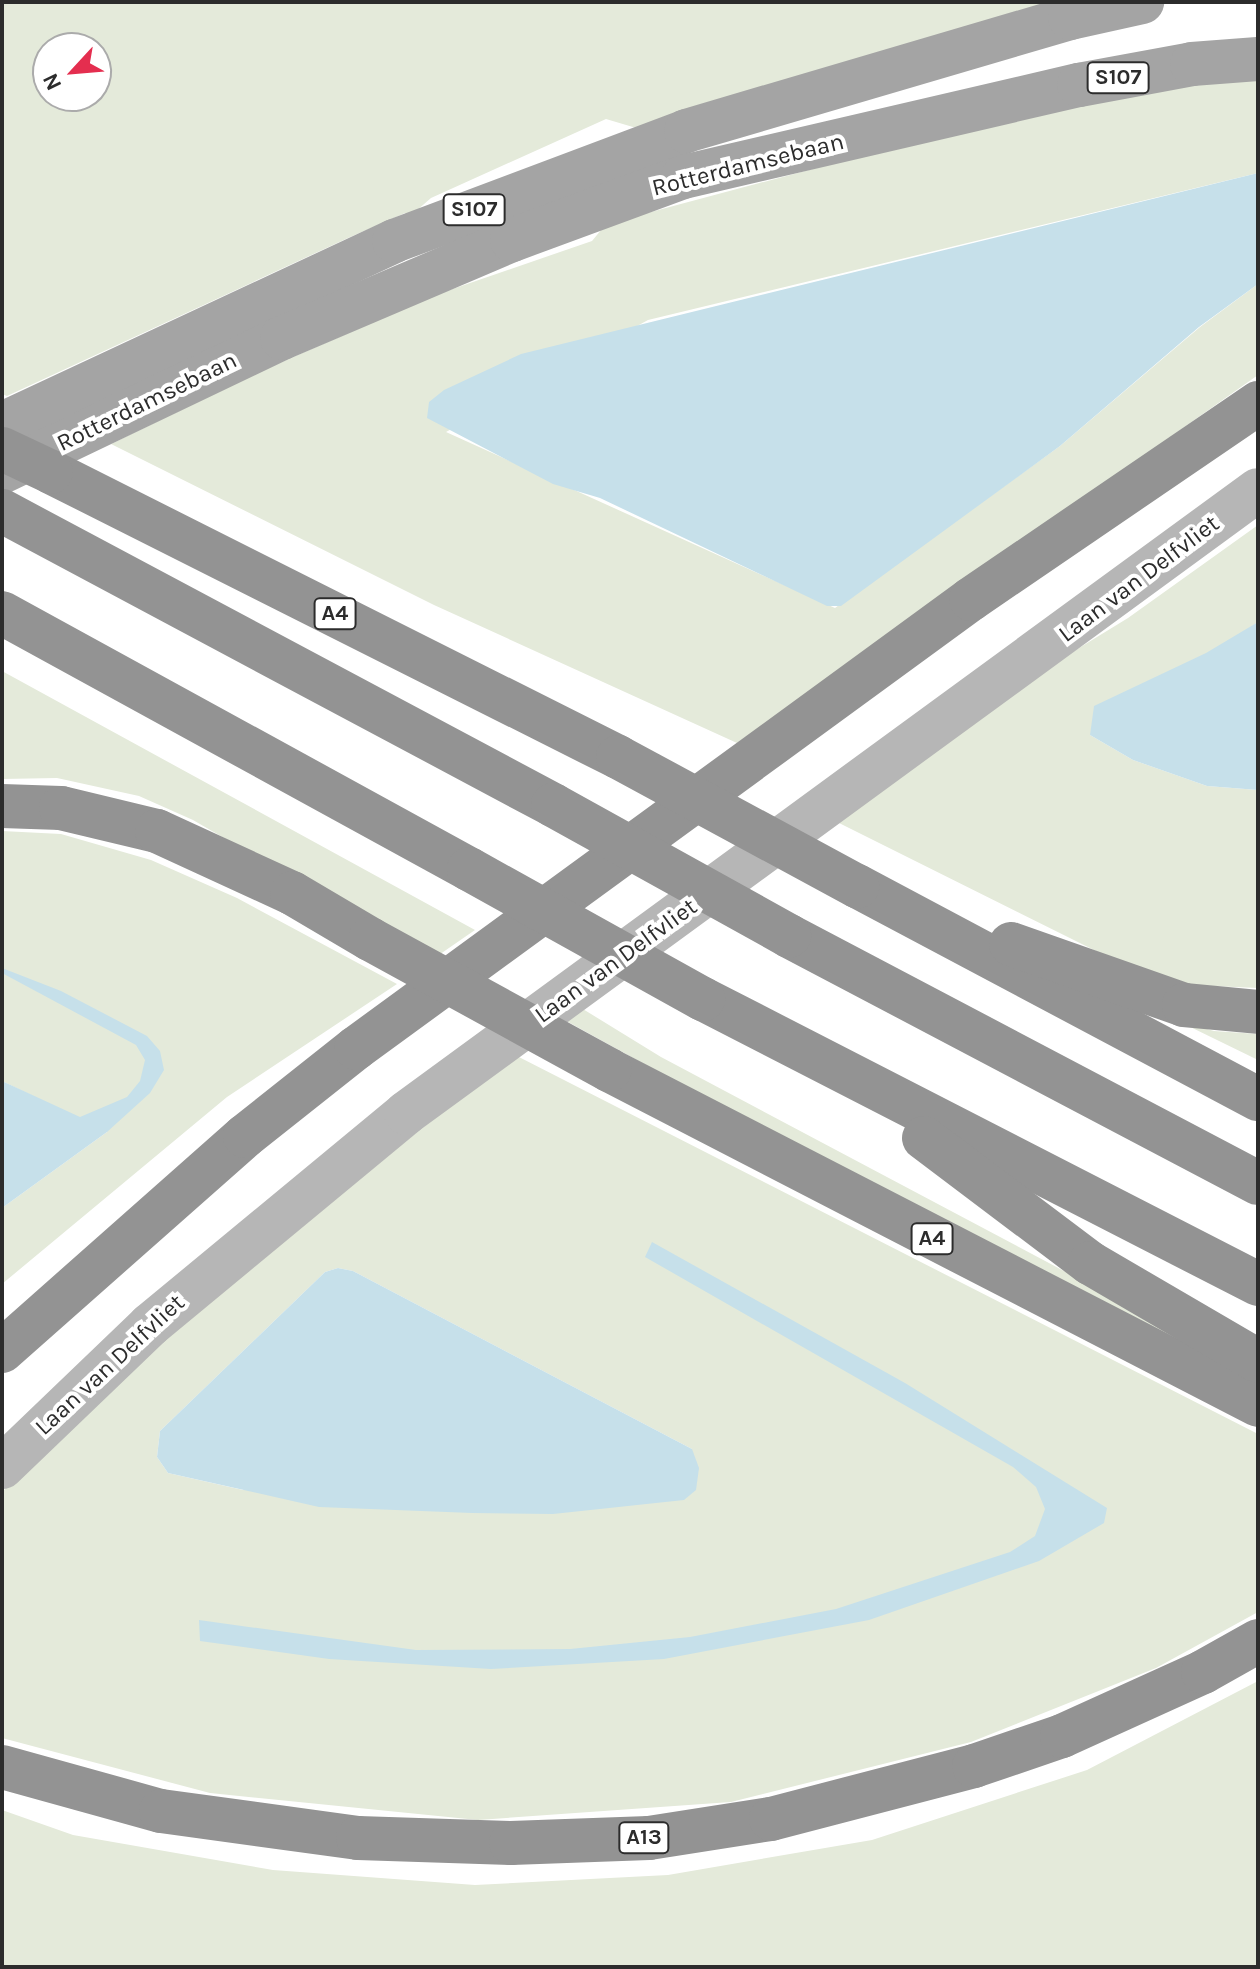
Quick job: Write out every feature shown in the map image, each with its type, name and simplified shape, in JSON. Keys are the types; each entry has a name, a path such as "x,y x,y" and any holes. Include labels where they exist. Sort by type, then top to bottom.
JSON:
{"highway":[{"path":"2,1351 245,1136 356,1048 971,599 1258,403"},
{"name":"A4","path":"2,449 618,757 1258,1099"},
{"path":"2,511 553,805 789,936 1258,1183"},
{"path":"2,613 829,1067 1258,1284"},
{"name":"A4","path":"2,806 61,808 157,831 280,887 609,1070 1258,1405"},
{"name":"A4","path":"857,886 1143,993 1184,1005 1258,1012"},
{"path":"829,1067 1090,1263 1258,1361"},
{"name":"A13","path":"2,1767 161,1811 358,1838 511,1843 649,1838 771,1819 974,1766 1062,1736 1203,1672 1258,1641"}],"main road":[{"name":"Rotterdamsebaan","path":"2,424 394,241 686,131 1070,18 1142,2"},
{"name":"Rotterdamsebaan","path":"2,472 282,338 512,240 683,177 1079,85 1192,64 1258,59"},
{"name":"Laan van Delfvliet","path":"2,1467 150,1325 406,1113 1258,490"}],"green space":[{"path":"2,2 1083,2 643,130 606,119 431,198 408,218 405,213 348,238 7,396 2,394"},
{"path":"1258,70 1258,173 648,320 446,432 835,608 1060,446 1200,327 1258,284 1258,375 737,743 434,605 111,444 261,371 438,294 592,241 606,224 1161,76"},
{"path":"1258,525 1258,622 1090,735 1133,760 1207,786 1258,790 1258,988 1189,985 1110,958 835,821 1017,686 1128,618"},
{"path":"2,671 475,930 433,959 193,820 139,796 57,778 2,779"},
{"path":"2,831 61,834 151,860 237,898 397,984 227,1097 2,1284 2,1208 107,1132 2,1081"},
{"path":"578,1006 661,1057 1258,1374 1258,1383 956,1237 561,1018"},
{"path":"1176,1020 1214,1031 1258,1034 1258,1060"},
{"path":"515,1055 1258,1434 1258,1612 1156,1668 971,1742 731,1802 478,1820 210,1793 2,1738 2,1492 177,1321","holes":["338,1268 353,1271 692,1449 243,1490 168,1473 157,1457 160,1431 325,1272"]},
{"path":"1258,1681 1258,1967 2,1967 2,1810 73,1835 273,1870 475,1885 668,1875 872,1840 1087,1770"}],"water":[{"path":"1258,173 1258,284 1199,327 1060,446 841,606 827,606 600,498 553,484 427,418 429,402 444,390 521,354"},
{"path":"1258,622 1258,790 1207,786 1133,760 1090,735 1094,706 1206,653"},
{"path":"2,968 61,991 147,1036 160,1051 164,1070 150,1093 107,1132 2,1208 2,1081 80,1117 127,1097 140,1081 145,1060 136,1045 2,973"},
{"path":"652,1242 905,1383 1107,1508 1104,1523 1039,1561 869,1620 664,1659 491,1669 329,1659 200,1641 199,1620 416,1650 570,1649 690,1637 836,1609 1010,1552 1035,1536 1045,1509 1036,1487 1013,1467 645,1257"},
{"path":"338,1268 353,1271 692,1449 699,1468 696,1490 684,1500 553,1514 472,1513 319,1507 168,1473 157,1457 160,1431 325,1272"}]}
